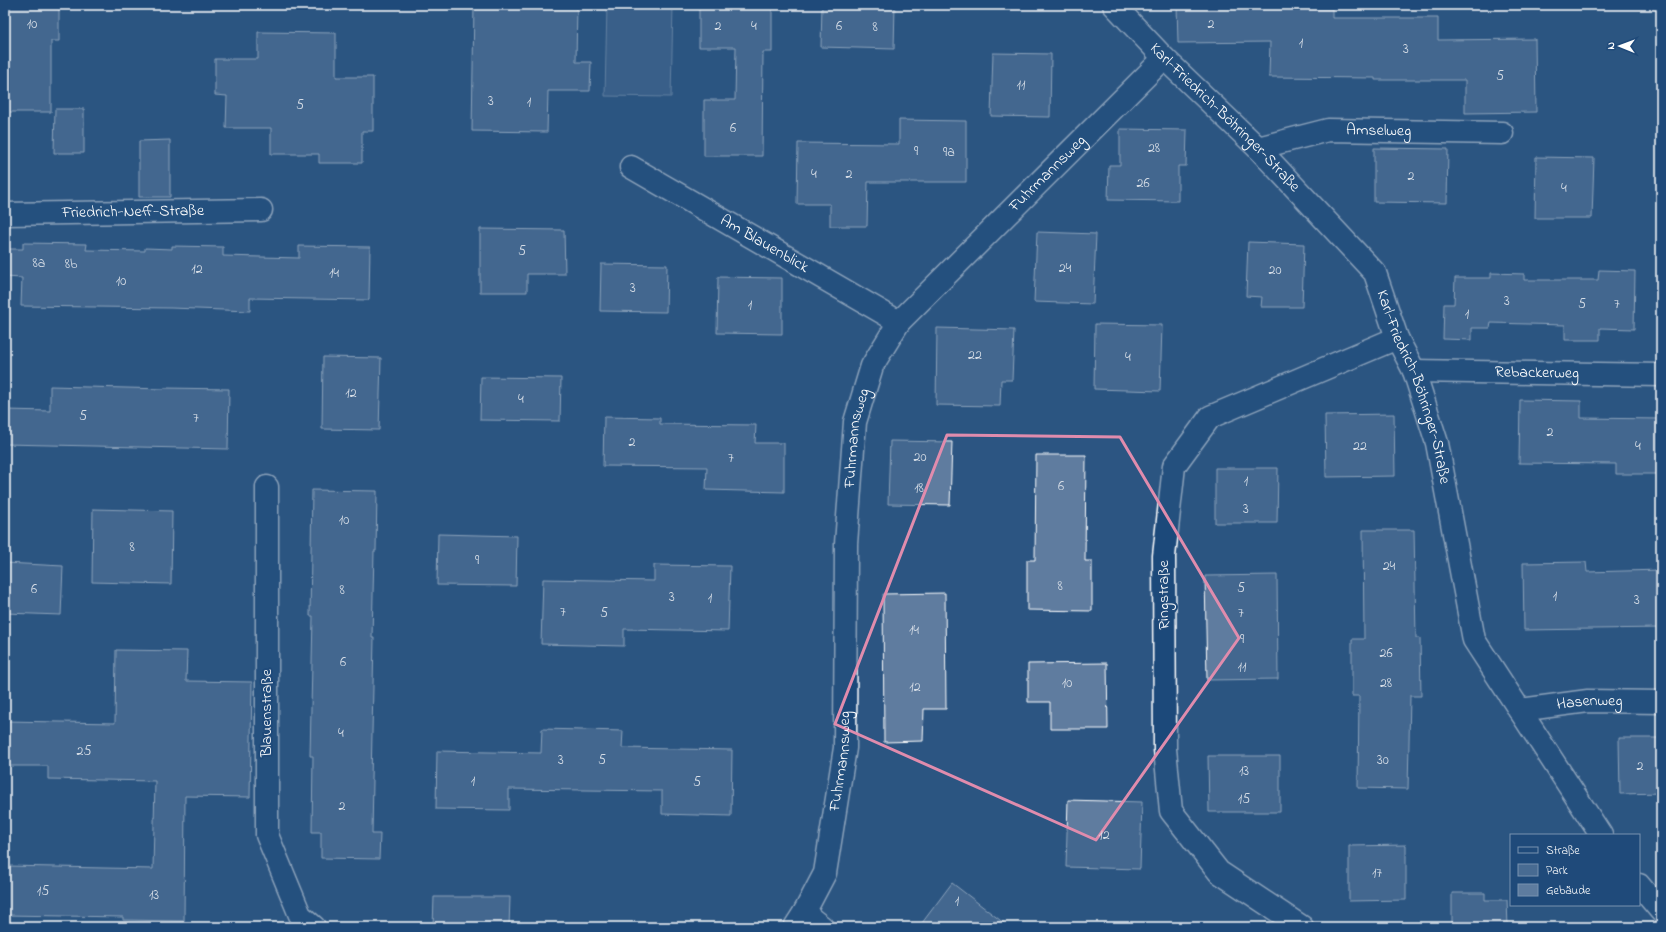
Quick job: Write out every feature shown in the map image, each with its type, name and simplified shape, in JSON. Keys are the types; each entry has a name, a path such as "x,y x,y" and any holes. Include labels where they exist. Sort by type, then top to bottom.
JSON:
{"street":[{"name":"Karl-Friedrich-Böhringer-Straße","path":"1114,5 1164,58 1258,148 1375,274 1397,338 1414,370 1437,443 1474,640 1600,834"},
{"name":"Fuhrmannsweg","path":"799,920 825,873 845,748 846,544 855,422 872,366 898,322 1164,58"},
{"name":"Amselweg","path":"1258,148 1328,130 1502,133"},
{"name":"Am Blauenblick","path":"631,167 898,322"},
{"name":"Friedrich-Neff-Straße","path":"5,214 261,210"},
{"name":"Ringstraße","path":"1302,927 1219,872 1171,811 1165,748 1164,556 1174,466 1210,417 1397,338"},
{"name":"Rebackerweg","path":"1414,370 1661,375"},
{"name":"Blauenstraße","path":"267,487 267,835 301,923"},
{"name":"Hasenweg","path":"1519,710 1588,701 1661,702"},
{"path":"1640,886 1661,911"},
{"path":"799,920 822,927"}],"highlighted area":[{"path":"947,435 1120,437 1239,638 1096,840 835,724"}],"green space":[{"path":"607,5 673,5 671,97 605,96"}],"building":[{"path":"5,5 59,5 59,41 51,41 51,112 5,112"},
{"path":"474,5 577,5 576,62 591,62 590,91 548,91 547,132 472,131"},
{"path":"699,5 772,5 772,52 763,52 762,156 704,156 704,100 735,100 736,47 699,47"},
{"path":"822,5 895,5 894,49 821,47"},
{"path":"1177,5 1244,5 1244,8 1332,9 1332,18 1438,18 1438,40 1535,39 1536,112 1465,113 1465,80 1375,80 1375,78 1269,77 1270,42 1178,43"},
{"path":"258,32 336,33 336,77 373,77 373,131 362,131 362,163 319,163 319,154 271,154 271,128 226,128 227,96 215,95 215,59 258,59"},
{"path":"993,53 1051,54 1050,117 991,116"},
{"path":"55,109 84,109 84,153 54,153"},
{"path":"899,120 966,121 966,182 868,182 867,226 830,226 830,204 797,204 798,143 899,144"},
{"path":"1120,129 1187,130 1186,166 1178,166 1178,201 1108,200 1109,165 1120,165"},
{"path":"170,140 170,197 139,197 139,141"},
{"path":"1374,148 1448,149 1447,203 1374,202"},
{"path":"1536,157 1594,158 1592,218 1535,218"},
{"path":"480,229 564,230 565,274 527,274 527,292 480,292"},
{"path":"1037,232 1096,234 1093,304 1034,302"},
{"path":"1248,242 1304,244 1302,307 1261,307 1262,297 1246,296"},
{"path":"23,243 87,244 86,250 145,251 145,248 172,249 172,246 223,247 223,256 299,258 299,246 370,247 369,300 250,298 250,311 171,308 21,306 22,278 5,277 5,249 23,249"},
{"path":"601,264 667,265 666,312 600,311"},
{"path":"1599,270 1635,271 1634,329 1600,328 1600,340 1565,340 1565,325 1491,323 1490,328 1472,328 1472,340 1443,339 1444,304 1454,304 1455,278 1491,278 1491,273 1524,274 1524,280 1598,280"},
{"path":"718,277 782,278 782,334 717,333"},
{"path":"1095,324 1162,325 1160,391 1094,389"},
{"path":"937,328 1014,330 1012,380 1001,380 1000,406 936,405"},
{"path":"323,357 381,358 379,430 322,429"},
{"path":"481,377 561,378 560,421 480,420"},
{"path":"50,386 229,389 228,449 5,444 5,410 50,411"},
{"path":"1520,400 1581,401 1581,418 1661,419 1661,474 1616,474 1616,464 1519,463"},
{"path":"1394,414 1395,476 1326,477 1325,415"},
{"path":"604,417 660,418 660,424 756,425 755,443 784,443 784,492 706,490 707,467 603,466"},
{"path":"890,441 952,442 950,505 888,504"},
{"path":"1036,455 1086,455 1085,561 1092,561 1092,611 1027,610 1027,560 1035,560"},
{"path":"1215,468 1278,468 1277,523 1215,523"},
{"path":"312,490 377,491 372,638 374,638 371,780 373,780 372,834 380,834 379,859 321,858 321,832 312,832 313,756 310,756 313,616 310,616"},
{"path":"93,509 172,511 171,584 92,582"},
{"path":"1363,530 1414,530 1416,638 1420,638 1421,696 1410,696 1408,789 1358,788 1359,696 1352,696 1352,639 1364,639"},
{"path":"438,534 517,536 516,586 437,585"},
{"path":"1586,562 1587,572 1661,570 1661,628 1524,630 1523,563"},
{"path":"5,563 63,566 61,615 5,613"},
{"path":"654,565 730,566 728,631 624,629 624,646 541,644 543,579 654,581"},
{"path":"1277,575 1278,679 1207,680 1205,576"},
{"path":"945,593 946,709 924,709 923,741 884,742 883,594"},
{"path":"116,650 187,651 186,681 252,682 250,797 185,796 184,921 123,920 123,917 6,915 7,866 153,869 155,781 48,779 48,766 5,766 5,721 115,723"},
{"path":"1107,663 1108,729 1050,729 1050,702 1028,702 1028,664"},
{"path":"542,729 623,731 622,748 732,750 731,816 662,814 662,791 509,789 509,810 436,809 437,751 541,753"},
{"path":"1619,738 1661,738 1661,793 1620,794"},
{"path":"1208,756 1280,756 1280,812 1209,812"},
{"path":"1068,800 1142,802 1140,869 1066,867"},
{"path":"1406,845 1406,900 1349,901 1349,846"},
{"path":"952,883 1009,927 919,927"},
{"path":"1452,893 1485,893 1485,900 1507,900 1508,927 1452,927"},
{"path":"434,897 510,897 509,927 433,927"}]}
